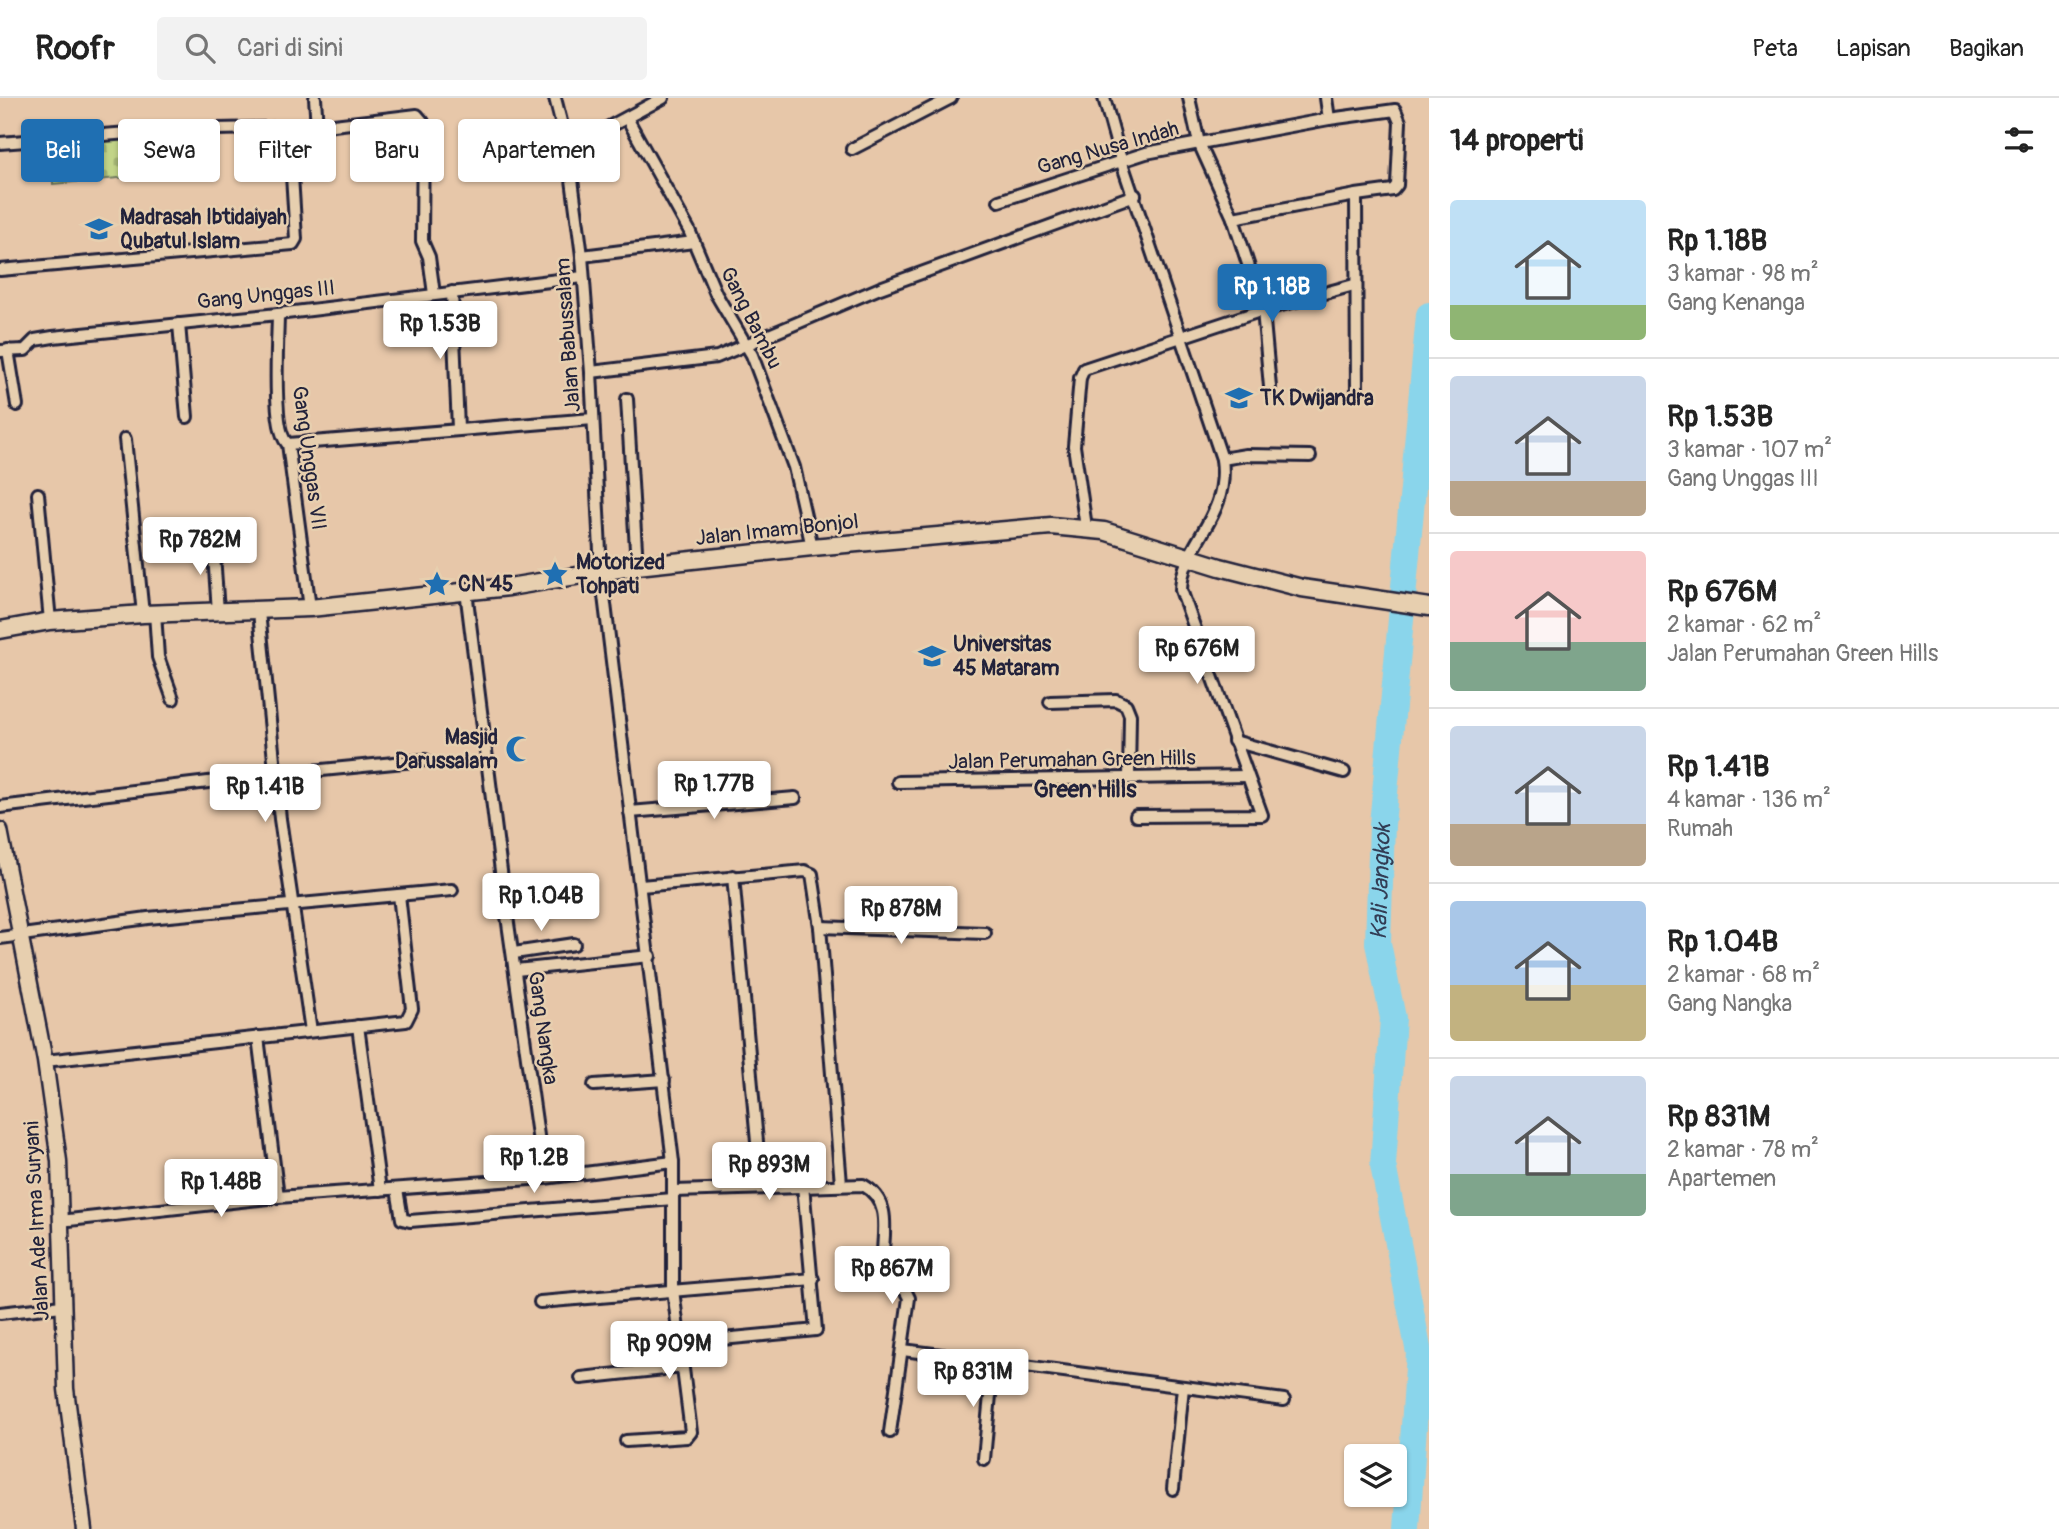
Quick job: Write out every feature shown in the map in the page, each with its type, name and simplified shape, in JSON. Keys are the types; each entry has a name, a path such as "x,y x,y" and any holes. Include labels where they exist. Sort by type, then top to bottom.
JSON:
{"main road":[{"name":"Jalan Imam Bonjol","path":"0,630 50,621 149,613 259,612 310,608 466,591 637,566 1018,527 1086,527 1146,542 1291,586 1427,607"}],"street":[{"path":"315,98 316,119"},
{"name":"Jalan Babussalam","path":"555,98 560,119"},
{"path":"620,122 663,98"},
{"path":"852,149 951,98"},
{"path":"1104,98 1121,160 1222,459 1224,477 1216,508 1182,575 1182,598 1262,815 1136,816"},
{"path":"1189,98 1199,143 1233,218 1263,310 1270,387"},
{"path":"1326,98 1329,119"},
{"name":"Gang Nusa Indah","path":"999,201 1121,160 1329,119 1397,111 1398,174 1393,190 1356,195"},
{"path":"336,125 419,116 423,122 422,242 429,257 434,294"},
{"name":"Gang Bambu","path":"627,118 694,242 716,294 747,345 794,467 812,547"},
{"path":"0,143 167,130 234,129"},
{"path":"0,270 295,242 292,182"},
{"name":"Jalan Babussalam","path":"572,182 582,256 591,372 601,571 673,1162 673,1290 690,1435 626,1441"},
{"path":"591,372 704,361 880,288 1135,195"},
{"path":"1233,218 1356,195 1354,285 1357,391"},
{"path":"582,256 694,242"},
{"name":"Gang Unggas III","path":"4,351 25,350 35,340 46,338 278,314 583,277"},
{"path":"1086,527 1074,446 1081,372 1263,310 1354,285"},
{"path":"453,292 458,428"},
{"name":"Gang Unggas VII","path":"278,314 278,403 282,438 288,444 310,608"},
{"path":"179,324 187,417"},
{"path":"4,351 17,405"},
{"path":"627,399 637,566"},
{"path":"288,444 593,419"},
{"path":"125,439 149,613 158,657 173,699"},
{"path":"1222,459 1246,455 1310,456"},
{"path":"38,494 50,621"},
{"path":"213,540 218,611"},
{"name":"Gang Nangka","path":"466,591 544,1178"},
{"path":"259,612 291,905 311,1031"},
{"path":"1050,702 1116,700 1126,705 1130,715 1129,778"},
{"path":"1234,741 1344,772"},
{"path":"0,807 425,760"},
{"name":"Jalan Perumahan Green Hills","path":"898,782 1247,776"},
{"path":"630,812 795,798"},
{"name":"Jalan Ade Irma Suryani","path":"0,830 45,1061 59,1161 62,1306 71,1446 84,1529"},
{"path":"641,886 809,872 815,879 841,1184"},
{"path":"733,877 761,1186"},
{"path":"0,938 148,918 452,890"},
{"path":"45,1061 403,1022 411,1015 400,895"},
{"path":"820,927 985,933"},
{"path":"514,953 574,944"},
{"path":"516,970 650,956"},
{"path":"358,1027 380,1190"},
{"path":"258,1037 278,1197"},
{"path":"594,1085 664,1080"},
{"path":"60,1221 278,1197 544,1178 673,1162"},
{"path":"680,1343 814,1332 817,1327 803,1185"},
{"path":"397,1189 402,1219 410,1221 761,1186 863,1185 876,1194 885,1217 884,1276 889,1284 906,1291 909,1298 890,1432"},
{"path":"540,1302 813,1279"},
{"path":"0,1313 62,1306"},
{"path":"902,1350 1283,1400"},
{"path":"984,1459 993,1363"},
{"path":"581,1378 683,1367"},
{"path":"1173,1489 1183,1387"}],"green space":[{"path":"118,138 118,178 104,179 104,140"}],"waterway":[{"name":"Kali Jangkok","path":"1407,1529 1419,1353 1383,1165 1393,1018 1378,943 1382,825 1429,315"}],"place":[{"name":"Madrasah Ibtidaiyah Qubatul Islam","path":"99,229"},
{"name":"TK Dwijandra","path":"1239,398"},
{"name":"Motorized Tohpati","path":"555,574"},
{"name":"CN 45","path":"437,584"},
{"name":"Universitas 45 Mataram","path":"932,656"},
{"name":"Masjid Darussalam","path":"519,749"}],"district":[{"name":"Green Hills","path":"1085,789"}]}
